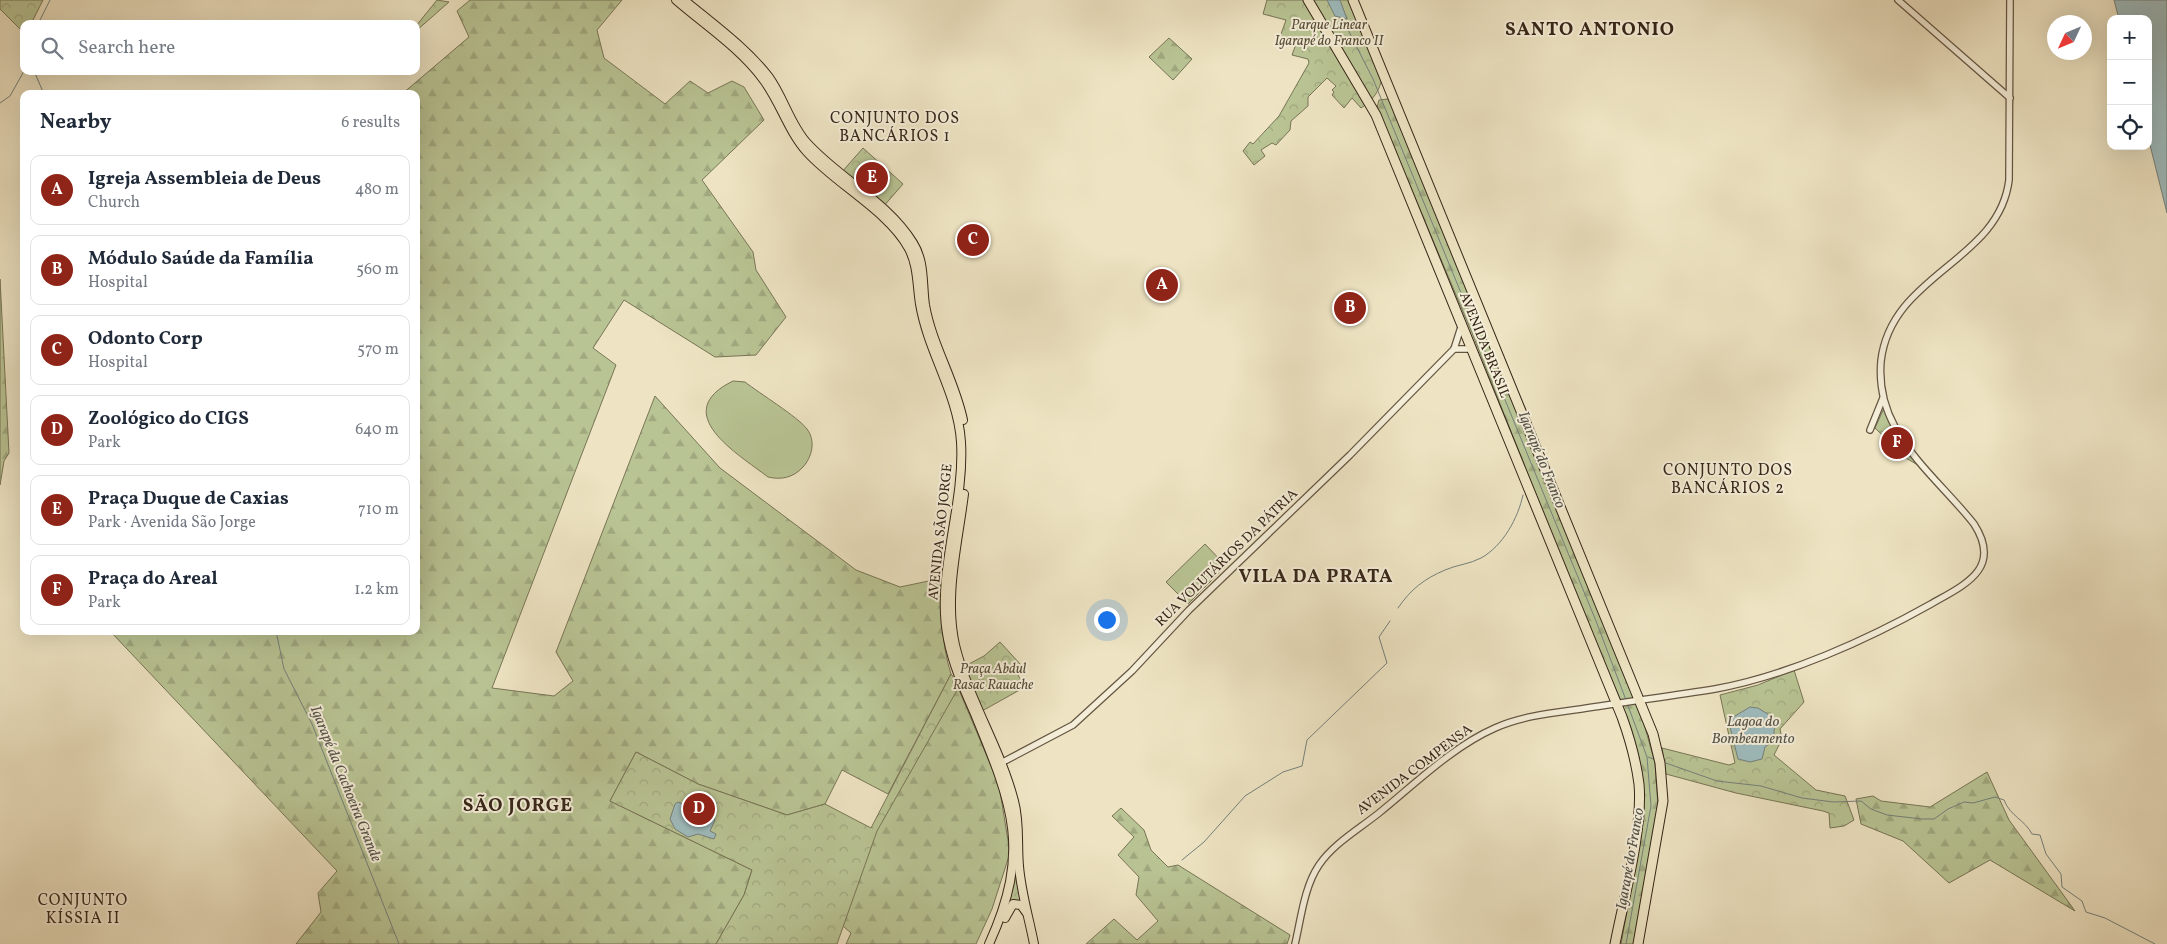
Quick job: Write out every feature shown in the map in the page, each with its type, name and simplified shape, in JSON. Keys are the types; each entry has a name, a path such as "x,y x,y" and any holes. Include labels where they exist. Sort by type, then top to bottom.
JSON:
{"highway":[{"name":"AVENIDA BRASIL","path":"1308,0 1372,107 1461,326 1619,702 1632,748 1639,796 1635,837 1615,944"},
{"name":"AVENIDA BRASIL","path":"1353,0 1639,699 1658,752 1663,801 1638,944"}],"main road":[{"name":"AVENIDA SÃO JORGE","path":"676,0 756,71 806,151 896,230 912,255 925,330 954,405 961,442 960,483 945,599 947,635 957,672 1003,783 1013,827 1014,851 1010,891 991,944"},
{"name":"AVENIDA SÃO JORGE","path":"684,0 754,61 769,77 806,143 886,212 913,242 921,257 930,326 960,405 967,453 966,478 953,580 952,628 960,663 1010,785 1017,816 1019,866 1028,916"},
{"path":"991,944 1013,904 1021,905 1028,916 1034,944"}],"street":[{"path":"1898,0 2010,98"},
{"path":"1870,430 1883,398 1882,358 1887,335 1897,316 1922,288 1988,231 2003,206 2009,180 2010,0"},
{"name":"RUA VOLUTÁRIOS DA PÁTRIA","path":"1001,763 1073,725 1132,671 1189,610 1356,449 1454,349 1461,326"},
{"path":"1454,349 1472,350"},
{"name":"AVENIDA COMPENSA","path":"1295,944 1310,882 1326,856 1451,756 1482,734 1512,721 1619,702 1724,687 1784,671 1841,649 1900,622 1973,578 1981,567 1985,554 1985,546 1979,531 1904,442 1894,425 1883,398"}],"green space":[{"path":"0,0 43,0 33,20 20,20 20,29 0,9"},
{"path":"437,0 449,2 420,27 420,21"},
{"path":"470,0 622,0 597,30 604,58 665,104 690,81 708,93 732,81 744,87 764,120 702,180 753,252 756,270 786,317 756,355 715,357 624,300 593,348 616,365 492,688 554,696 573,681 556,652 655,396 720,468 856,570 900,587 943,578 942,627 951,674 888,794 842,770 825,804 787,815 698,784 636,752 610,801 752,870 744,895 716,944 296,944 321,912 318,893 337,871 114,635 420,635 420,90 407,90 469,37 457,11"},
{"name":"Parque Linear Igarapé do Franco II","path":"1267,0 1351,0 1382,77 1380,87 1375,95 1361,108 1352,98 1344,108 1332,95 1334,92 1332,90 1336,86 1327,78 1308,97 1308,106 1291,121 1290,130 1276,145 1272,143 1261,150 1265,156 1254,165 1243,151 1250,142 1253,144 1279,116 1309,63 1308,59 1292,55 1296,44 1280,37 1286,20 1263,14"},
{"path":"1169,38 1192,59 1173,80 1149,57"},
{"path":"1388,99 1397,115 1639,706 1655,763 1658,807 1635,944 1621,944 1644,818 1639,757 1620,699 1585,618 1472,333 1377,107 1379,100"},
{"path":"863,148 903,184 883,207 841,173"},
{"path":"0,279 9,453 4,461 0,485"},
{"path":"733,381 745,382 807,429 812,444 811,454 803,467 795,474 782,478 768,477 741,457 715,432 708,419 707,406 715,393"},
{"path":"1884,408 1889,422 1921,467 1906,458 1875,428"},
{"path":"1205,544 1226,566 1188,604 1166,582"},
{"name":"Praça Abdul Rasac Rauache","path":"1000,642 1021,665 1015,670 1025,687 982,711 965,666 984,656"},
{"path":"1794,670 1804,702 1780,729 1782,739 1774,755 1816,790 1845,796 1854,820 1844,826 1830,828 1829,813 1823,811 1736,793 1666,774 1662,748 1729,765 1735,763 1720,695 1758,685"},
{"path":"951,674 960,685 877,831 837,944 716,944 744,895 752,870 610,801 636,752 698,784 787,815 825,804 871,828"},
{"path":"954,678 999,785 1010,853 992,909 976,944 846,944 851,933 830,915"},
{"path":"1987,772 2009,820 2075,911 1990,860 1949,883 1903,841 1861,824 1856,799 1873,796 1881,801 1930,807"},
{"path":"1121,808 1144,830 1151,850 1168,867 1178,865 1290,935 1287,944 1086,944 1114,919 1137,940 1158,921 1136,895 1139,877 1118,855 1134,837 1112,816"},
{"path":"1017,869 1024,906 1019,902 1003,918"}],"water":[{"path":"1327,0 1340,0 1347,19 1335,16"},
{"path":"2114,0 2167,0 2167,213 2151,150 2152,15 2118,15"},
{"name":"Lagoa do Bombeamento","path":"1750,707 1758,708 1771,716 1775,723 1773,741 1765,747 1762,759 1750,762 1738,759 1730,727 1730,719"},
{"path":"678,802 711,815 715,820 710,831 716,834 714,839 698,834 688,837 675,829 670,819 675,804"}],"waterway":[{"name":"Igarapé da Cachoeira Grande","path":"40,20 50,0"},
{"name":"Igarapé do Franco","path":"1342,18 1373,79 1596,621 1626,700"},
{"path":"0,103 10,96 22,75"},
{"name":"Igarapé da Cachoeira Grande","path":"36,75 42,90"},
{"path":"1398,608 1408,595 1424,581 1445,570 1472,562 1489,553 1508,531 1521,504 1523,495"},
{"path":"1182,860 1204,842 1245,796 1283,772 1302,766 1307,740 1387,663 1379,637 1390,621"},
{"name":"Igarapé da Cachoeira Grande","path":"277,635 284,669 312,724 399,944"},
{"name":"Igarapé do Franco","path":"1626,944 1651,806 1647,757 1627,703"},
{"path":"1648,757 1656,760"},
{"path":"1663,762 1717,781 1761,786 1802,798 1833,802 1861,801 1871,809 1887,815 1922,819 1934,819 1948,809 1964,802 1973,803 1995,797 2004,800 2010,810 2026,825 2032,834 2040,835 2046,854 2061,874 2062,887 2082,901 2086,912 2105,918 2155,944"}],"place":[{"name":"Praça Duque de Caxias","path":"872,178"},
{"name":"Odonto Corp","path":"973,240"},
{"name":"Igreja Assembleia de Deus","path":"1162,285"},
{"name":"Módulo Saúde da Família","path":"1350,308"},
{"name":"Praça do Areal","path":"1897,443"},
{"name":"Zoológico do CIGS","path":"699,809"}],"district":[{"name":"SANTO ANTONIO","path":"1590,30"},
{"name":"CONJUNTO DOS BANCÁRIOS 1","path":"895,128"},
{"name":"CONJUNTO DOS BANCÁRIOS 2","path":"1728,480"},
{"name":"VILA DA PRATA","path":"1316,577"},
{"name":"SÃO JORGE","path":"518,806"},
{"name":"CONJUNTO KÍSSIA II","path":"83,910"}]}
